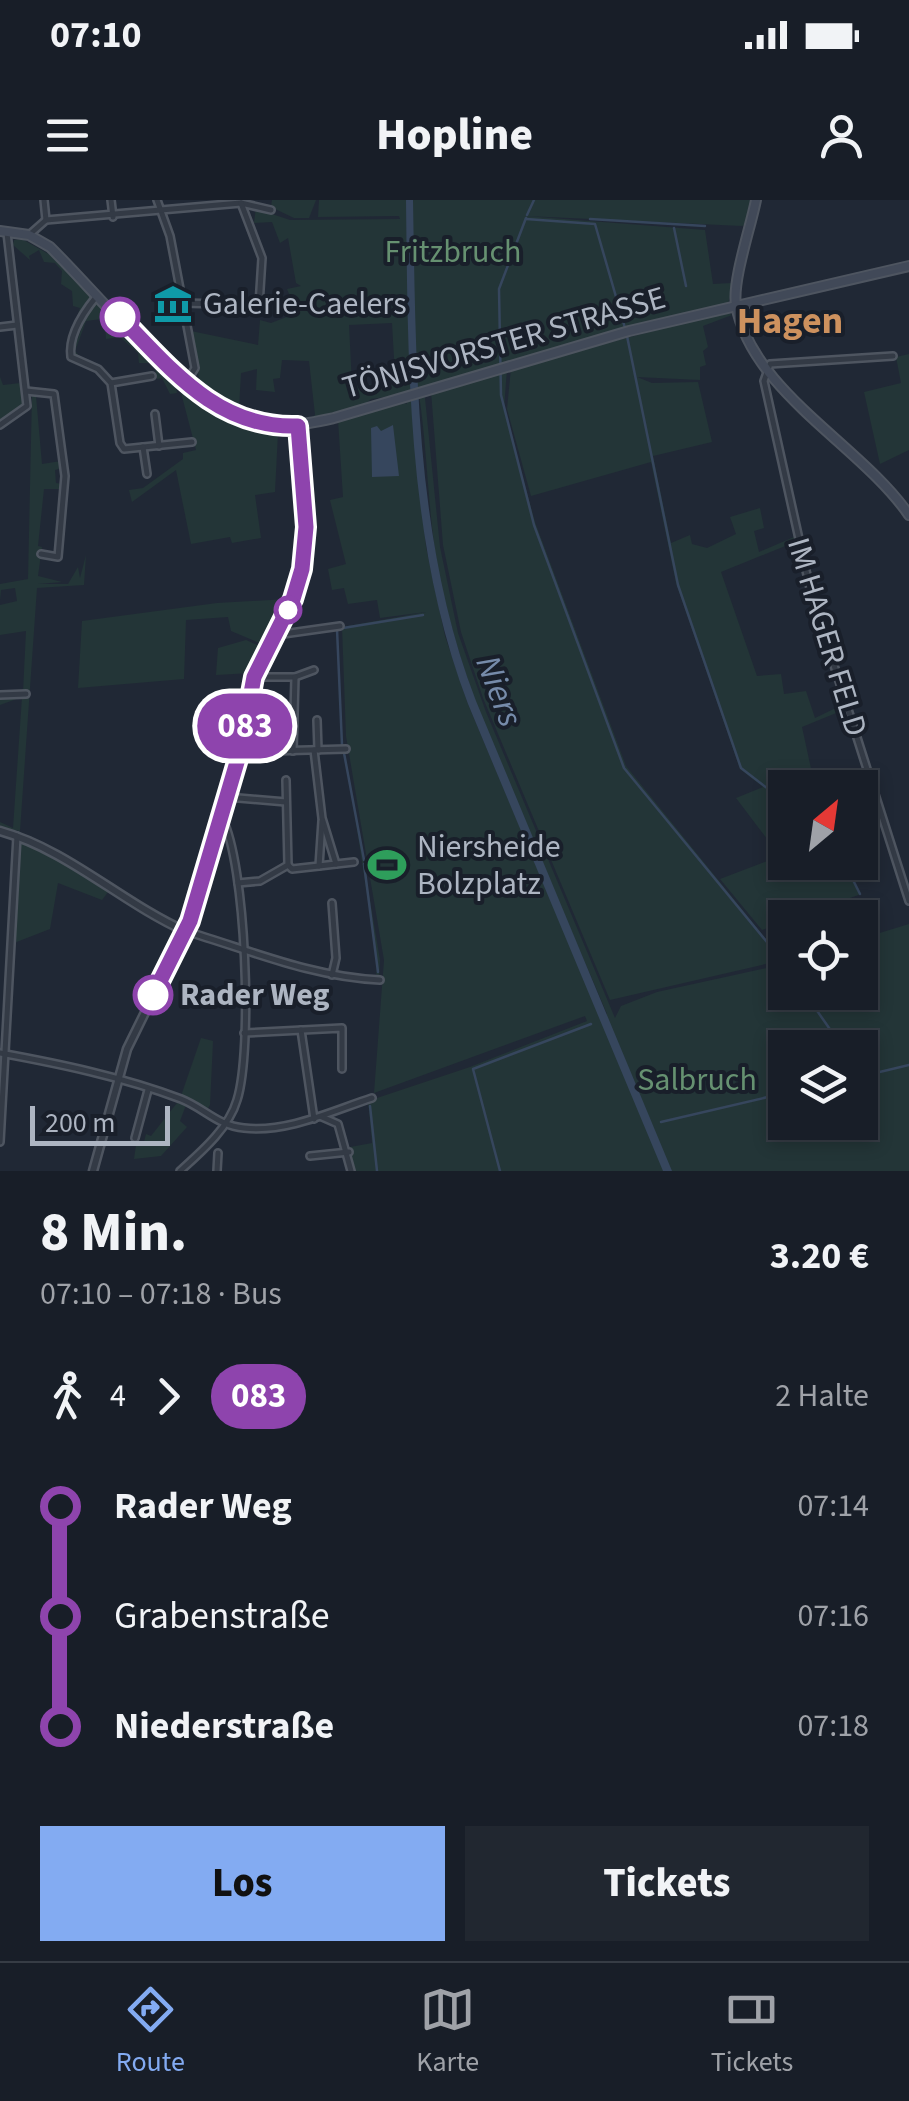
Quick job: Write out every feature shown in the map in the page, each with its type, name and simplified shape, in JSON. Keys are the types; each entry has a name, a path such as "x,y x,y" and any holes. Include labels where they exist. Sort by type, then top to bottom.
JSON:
{"main road":[{"path":"756,200 736,306 766,368 868,467 909,515"},
{"name":"TÖNISVORSTER STRASSE","path":"3,232 29,235 50,246 186,383 242,419 298,426 626,332 909,266"}],"street":[{"path":"44,200 46,220"},
{"path":"111,200 114,216"},
{"path":"157,200 170,236 195,368 186,383"},
{"path":"29,235 46,220 160,213 241,202 271,210"},
{"path":"183,303 260,305 262,258 241,202"},
{"path":"0,425 27,406 3,232"},
{"path":"98,294 69,347 71,357 98,369 111,383 120,443 124,449 192,442"},
{"path":"0,328 18,324"},
{"path":"766,368 770,364 893,356"},
{"name":"IM HAGER FELD","path":"766,368 764,381 802,561 909,901"},
{"path":"111,383 152,376"},
{"path":"26,392 54,394 64,462 58,558 41,554"},
{"path":"155,414 159,446"},
{"path":"93,1171 116,1080 135,1031 185,931 240,752 254,677 293,599 304,556 298,426"},
{"path":"143,447 147,474"},
{"path":"276,636 340,626"},
{"path":"254,677 295,677 314,670"},
{"path":"294,752 295,677"},
{"path":"0,695 26,694"},
{"path":"317,720 322,818 319,866"},
{"path":"240,752 346,749"},
{"path":"286,780 288,865 292,870 354,862"},
{"path":"227,797 286,802"},
{"path":"180,1171 225,1125 237,1100 244,1033 243,952 238,884 222,816"},
{"path":"322,818 336,864"},
{"path":"0,831 53,850 130,903 185,931 243,952 332,975 380,980"},
{"path":"0,1142 17,836"},
{"path":"238,884 260,880 288,865"},
{"path":"332,902 332,975"},
{"path":"244,1033 342,1028 342,1069"},
{"path":"301,1030 317,1117"},
{"path":"2,1053 184,1100 225,1125 258,1128 317,1117 372,1098"},
{"path":"135,1138 148,1090"},
{"path":"317,1117 338,1124 349,1152 351,1171"},
{"path":"310,1156 349,1152"},
{"path":"216,1171 218,1153"},
{"path":"186,1165 192,1171"}],"green space":[{"path":"272,200 316,200 309,218 294,218 271,207"},
{"path":"319,200 755,200 750,223 742,226 526,216 705,230 713,284 731,283 739,263 728,304 668,317 507,369 504,409 535,522 626,766 768,941 768,963 610,1000 483,698 461,632 443,545 431,391 424,388 440,547 458,633 486,712 615,1018 621,1006 657,992 768,968 768,1010 878,1010 878,933 909,924 909,1171 353,1171 350,1147 372,1143 368,1101 470,1067 587,1021 585,1016 374,1093 384,960 346,736 342,627 426,612 380,618 377,600 348,604 344,588 332,590 328,569 346,564 330,500 343,497 338,420 399,401 407,404 406,394 371,399 363,406 306,420 315,415 309,361 282,360 280,378 273,379 275,392 256,390 257,369 241,373 239,409 201,390 191,331 258,345 260,320 271,323 297,313 287,289 301,286 296,283 288,238 280,243 272,222 254,223 256,209 290,220 400,219 318,217","holes":["392,323 395,376 386,379 385,384 352,385 349,325","418,388 434,542 457,646 516,806 607,1014 600,1017 468,704 445,636 426,547 411,390"]},
{"path":"22,239 52,256 91,295 71,335 80,308 73,306 72,291 61,284 62,271 55,263 44,262 39,250 29,256 30,260 13,245 14,240"},
{"path":"97,301 175,381 177,393 170,394 162,378 157,379 154,363 139,363 138,353 120,337 106,339 104,312 102,319 86,321 75,351 109,374 77,357 73,352 85,319"},
{"path":"726,312 732,315 703,326 708,347 703,351 706,365 700,367 700,380 637,377 652,383 698,382 712,442 653,456 671,543 690,535 692,544 707,548 736,534 730,517 760,508 764,528 754,531 759,552 794,537 795,542 721,572 757,676 781,674 784,694 806,691 815,718 844,704 846,709 802,727 811,770 768,770 768,840 736,798 763,787 740,769 676,583 651,462 531,496 507,409 511,368"},
{"path":"909,354 909,450 880,464 864,392 901,383 896,357"},
{"path":"0,377 3,385 20,383 23,405 0,420"},
{"path":"179,385 224,418 278,433 275,492 255,495 261,538 232,543 230,537 191,544 176,470 132,502 129,490 143,488 183,459 183,453 196,450"},
{"path":"32,394 39,395 36,396 42,464 61,461 62,468 55,470 56,483 63,484 62,489 44,489 38,546 42,547 38,576 62,582 38,584 68,584 78,567 80,578 86,555 84,585 37,588 20,831 0,828 0,822 13,828 22,697 0,705 0,696 23,692 26,631 0,635 0,605 17,601 15,588 1,590 0,600 0,584 28,579"},
{"path":"287,599 264,645 231,631 228,617 186,620 184,679 78,688 82,621 217,603"},
{"path":"246,640 262,647 251,673 216,675 218,648"},
{"path":"345,751 380,960 379,978 376,978 377,960"},
{"path":"20,839 56,855 108,892 102,900 58,883 50,929 14,943"},
{"path":"768,861 768,880 854,880 861,894 845,900 768,900 768,928 762,930 720,879"},
{"path":"201,1038 213,1041 210,1105 206,1111 181,1096"},
{"path":"177,1103 186,1105 180,1121 187,1127 161,1156 134,1159 136,1145 143,1146 146,1134 151,1136"}],"water":[{"path":"406,200 413,200 418,390 430,517 456,641 476,701 672,1171 663,1171 468,704 448,643 433,582 415,455"},
{"path":"393,425 399,476 372,477 371,428 377,426 381,431"}],"waterway":[{"path":"527,215 534,200"},
{"path":"526,218 499,289 501,395 534,525 624,768 768,943"},
{"path":"526,219 595,224 625,328"},
{"path":"590,219 705,226"},
{"path":"674,228 686,286"},
{"path":"627,336 678,585 741,768 768,789"},
{"path":"342,745 337,629 423,615"},
{"path":"344,753 364,860"},
{"path":"364,864 378,972"},
{"path":"853,880 860,894"},
{"path":"817,1010 830,1030"},
{"path":"500,1171 473,1069 591,1024"},
{"path":"878,1072 909,1065"},
{"path":"661,1122 768,1097"},
{"path":"370,1106 377,1171"}],"bus line":[{"name":"083","path":"120,317 178,376 224,412 257,424 298,426 306,527 302,569 293,599 254,677 240,752 202,885 190,921 153,995"}],"place":[{"name":"Galerie-Caelers","path":"173,304"},
{"name":"Niersheide Bolzplatz","path":"387,865"},
{"name":"Rader Weg","path":"153,995"}],"district":[{"name":"Hagen","path":"790,321"}],"park label":[{"name":"Fritzbruch","path":"453,252"},
{"name":"Salbruch","path":"697,1080"}],"water label":[{"name":"Niers","path":"499,691"}]}
